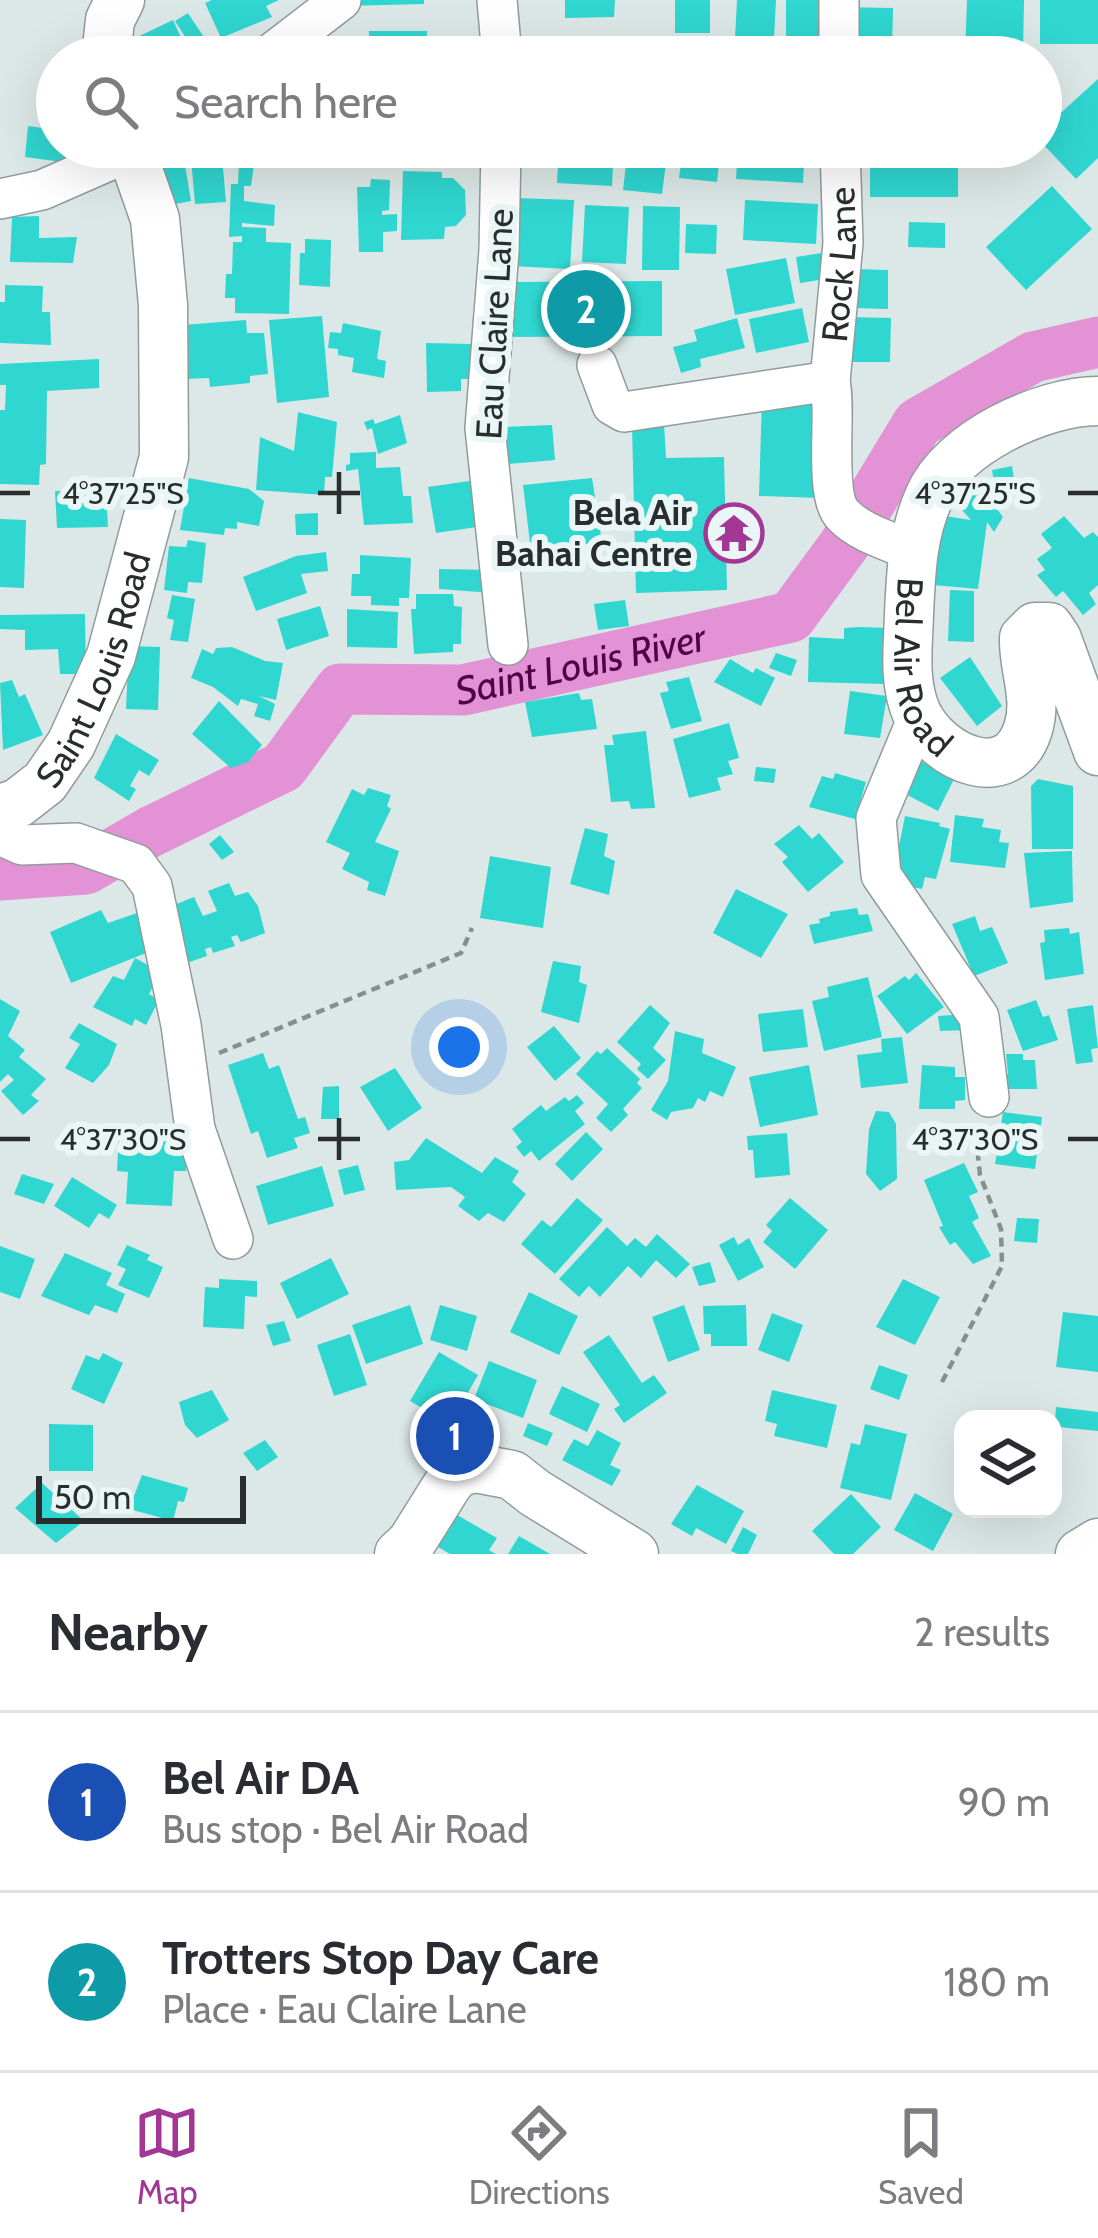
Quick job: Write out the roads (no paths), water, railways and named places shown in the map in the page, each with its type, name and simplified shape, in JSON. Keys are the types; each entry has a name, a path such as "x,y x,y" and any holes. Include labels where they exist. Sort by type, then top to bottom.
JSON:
{"main road":[{"path":"108,36 120,0"},
{"name":"Saint Louis Road","path":"0,809 17,803 45,782 79,726 111,656 164,457 163,304 155,219 137,168"},
{"name":"Bel Air Road","path":"1098,401 1052,407 1018,419 958,461 931,491 912,551 908,674 918,717 934,739 963,760 993,761 1014,750 1027,735 1032,713 1024,638 1034,627 1044,626 1057,639 1098,751"},
{"path":"399,1554 448,1484 475,1468 512,1475 634,1554"},
{"path":"1080,1554 1098,1544"}],"street":[{"path":"294,36 341,0"},
{"path":"497,0 500,36"},
{"path":"839,0 839,36"},
{"path":"0,199 42,190 89,168"},
{"name":"Eau Claire Lane","path":"501,168 500,250 485,428 508,645"},
{"name":"Rock Lane","path":"841,168 843,243 830,381 835,402 833,500 855,524 912,551"},
{"path":"597,365 612,405 624,412 830,381"},
{"path":"918,717 876,818 881,875 979,1017 989,1096"},
{"path":"0,835 22,845 76,843 136,864 152,886 160,909 194,1129 233,1239"}],"waterway":[{"name":"Saint Louis River","path":"0,875 86,869 283,767 340,689 463,690 791,617 844,545 918,423 1033,357 1098,342"}],"place":[{"name":"Trotters Stop Day Care","path":"586,309"},
{"name":"Bela Air Bahai Centre","path":"734,533"},
{"name":"Bel Air DA","path":"455,1436"}]}
